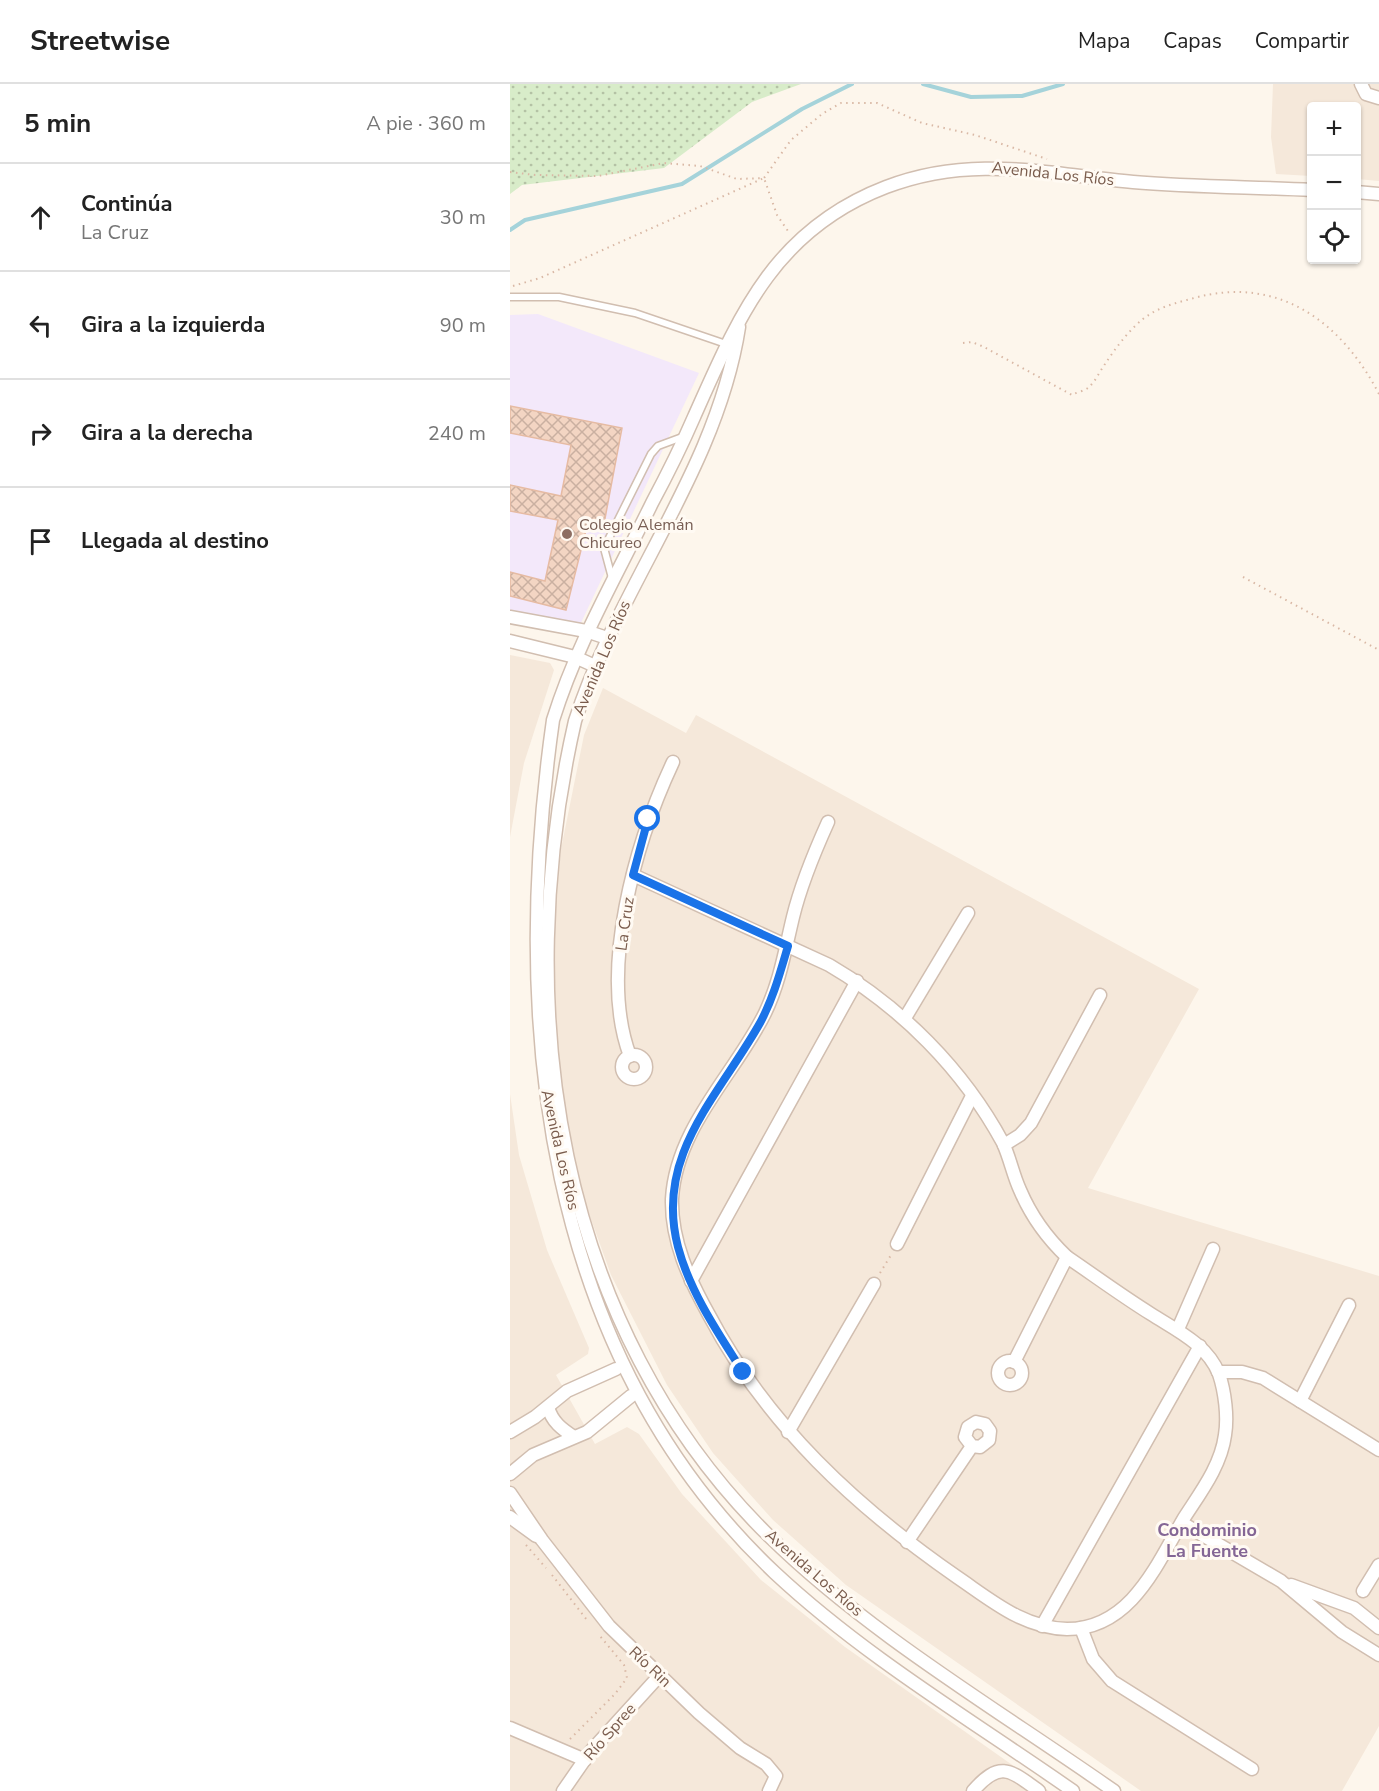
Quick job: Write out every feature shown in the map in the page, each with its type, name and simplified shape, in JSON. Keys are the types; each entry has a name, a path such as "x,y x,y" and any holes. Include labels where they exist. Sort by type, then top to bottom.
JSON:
{"street":[{"path":"1361,84 1366,94 1379,98"},
{"name":"Avenida Los Ríos","path":"530,810 547,740 575,657 586,631 686,436 726,344 741,315 768,274 797,244 831,216 866,195 906,180 958,169 1017,168 1157,184 1307,190"},
{"path":"1361,192 1379,194"},
{"name":"Avenida Los Ríos","path":"741,315 724,393 668,522 595,666 568,747 551,815 530,968 551,1126 570,1201 603,1292 636,1359 662,1403 697,1454 742,1508 781,1547 851,1607 1114,1791"},
{"path":"694,417 711,424"},
{"path":"510,617 586,631 608,638"},
{"path":"510,640 575,657 595,666"},
{"name":"La Cruz","path":"630,1056 624,1040 620,977 623,932 633,875 648,819 673,762"},
{"path":"633,875 788,946 857,981 905,1018 958,1076 1004,1145 1020,1191 1050,1241 1067,1257 1178,1329 1200,1346 1218,1372 1226,1406 1226,1436 1213,1471 1153,1575 1131,1602 1109,1617 1081,1628 1042,1626 1007,1612 907,1542 856,1501 788,1432 727,1347 691,1281 675,1231 672,1200 677,1169 705,1108 766,1012 788,946 804,880 828,822"},
{"path":"905,1018 968,913"},
{"path":"691,1281 857,981"},
{"path":"1004,1145 1020,1135 1031,1123 1100,995"},
{"path":"897,1244 972,1096"},
{"path":"1178,1329 1213,1249"},
{"path":"1014,1362 1067,1257"},
{"path":"788,1432 873,1284"},
{"path":"580,1294 594,1290 603,1292"},
{"path":"1300,1401 1349,1305"},
{"name":"Avenida Los Ríos","path":"593,1323 616,1369 659,1439 694,1485 774,1572 846,1632 1073,1791"},
{"path":"1042,1626 1200,1346"},
{"path":"510,1432 548,1407 567,1391 616,1369"},
{"path":"1218,1372 1242,1372 1263,1378 1379,1450"},
{"path":"510,1474 533,1455 592,1428 632,1396"},
{"path":"548,1407 551,1416 561,1429 574,1437"},
{"path":"907,1542 972,1446"},
{"name":"Río Rin","path":"510,1492 542,1540 609,1626 699,1713 740,1748 766,1764 776,1776 769,1791"},
{"name":"Río Rin","path":"510,1517 542,1540"},
{"path":"1182,1523 1281,1581 1342,1632 1379,1655"},
{"path":"1363,1591 1379,1565"},
{"path":"1281,1581 1354,1608 1379,1628"},
{"path":"1081,1628 1093,1659 1112,1681 1252,1769"},
{"name":"Río Spree","path":"563,1791 585,1760 660,1675"},
{"path":"982,1728 993,1724 997,1710"},
{"path":"510,1728 585,1760"},
{"path":"973,1791 994,1771 1004,1770 1014,1773 1039,1791"}],"lane":[{"path":"510,297 559,297 635,313 726,344"},
{"path":"613,579 604,548 645,464 654,449 686,436"}],"path":[{"path":"510,287 540,278 764,178 791,140 822,114 841,103 877,103 922,123 975,135 1048,159"},
{"path":"510,172 535,175 598,176 664,163 699,165 737,179 764,178"},
{"path":"764,178 777,215 797,244"},
{"path":"963,343 972,342 984,347 1072,395 1089,387 1115,350 1143,319 1168,305 1212,293 1259,292 1302,309 1328,324 1352,349 1379,394"},
{"path":"1243,577 1379,650"},
{"path":"873,1284 897,1244"},
{"path":"525,1544 549,1570 574,1607 592,1625"},
{"path":"560,1750 615,1694 627,1678 624,1665 606,1646 598,1633"}],"shaded area":[{"path":"1273,84 1379,84 1379,181 1361,179 1361,102 1307,102 1307,176 1276,174 1271,137"},
{"name":"Colegio Alemán Chicureo","path":"538,314 699,373 579,627 510,613 510,315"},
{"path":"510,655 550,663 554,670 524,763 510,837"},
{"name":"Condominio La Fuente","path":"603,688 686,733 696,715 1199,989 1088,1188 1379,1276 1379,1726 1342,1791 1141,1791 846,1585 773,1520 713,1453 667,1385 611,1275 582,1194 563,1107 554,1027 551,958 561,849 584,735"},
{"path":"510,1094 519,1155 547,1250 589,1348 588,1354 556,1375 595,1444 627,1427 639,1434 682,1494 761,1580 845,1647 1049,1791 510,1791"}],"green space":[{"path":"510,84 801,84 752,102 664,168 522,185 510,194"}],"building":[{"path":"510,406 622,428 603,529 587,526 566,610 510,596 510,572 545,581 558,520 510,511 510,485 561,496 571,445 510,433"}],"waterway":[{"path":"510,230 525,220 682,184 802,109 852,84"},
{"path":"923,84 971,97 1022,96 1063,84"}],"place":[{"name":"Colegio Alemán Chicureo","path":"567,534"}],"district":[{"name":"Condominio La Fuente","path":"1207,1540"}],"route":[{"path":"648,819 633,875 788,946 766,1012 695,1126 677,1169 672,1200 678,1247 691,1281 712,1322 743,1372"}]}
